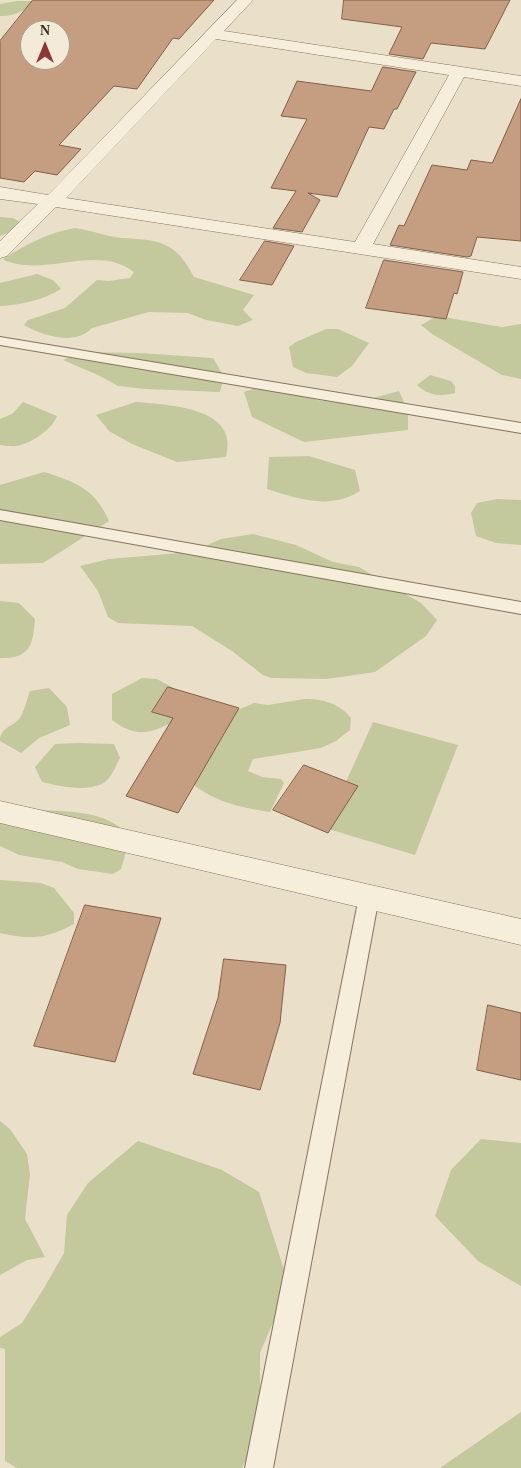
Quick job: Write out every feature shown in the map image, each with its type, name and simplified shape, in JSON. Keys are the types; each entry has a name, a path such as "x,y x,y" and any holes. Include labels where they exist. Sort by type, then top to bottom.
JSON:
{"street":[{"path":"0,252 52,202 246,0"},
{"path":"214,34 521,80"},
{"path":"361,249 458,71"},
{"path":"0,193 521,273"},
{"path":"0,812 521,932"}],"lane":[{"path":"0,341 521,428"},
{"path":"0,515 521,608"},
{"path":"259,1468 369,897"}],"green space":[{"path":"34,1 19,13 0,16 0,4"},
{"path":"0,217 13,218 20,222 21,228 0,236"},
{"path":"75,228 115,237 155,241 164,244 180,256 194,277 254,295 243,310 253,320 238,326 206,320 188,313 149,312 92,328 77,337 68,338 49,336 24,325 28,320 65,308 97,280 109,281 130,278 134,272 119,264 103,260 36,265 4,260 4,258 21,248 38,240"},
{"path":"37,274 53,280 61,289 32,301 0,306 0,283"},
{"path":"437,316 502,327 521,324 521,379 502,375 432,334 421,325"},
{"path":"326,329 338,329 369,343 352,366 337,377 306,373 293,367 289,347"},
{"path":"81,352 140,353 213,358 224,377 220,392 118,386 63,360"},
{"path":"430,375 451,381 455,386 455,393 434,395 417,385"},
{"path":"265,385 301,388 317,400 351,404 399,391 408,411 408,430 304,442 252,417 244,392"},
{"path":"23,402 57,416 46,431 34,439 22,445 0,445 0,419 12,414"},
{"path":"136,402 183,408 212,418 222,428 228,440 226,457 177,462 132,444 109,431 96,415"},
{"path":"309,456 355,470 360,491 338,500 314,501 267,489 269,457"},
{"path":"44,472 75,483 91,494 104,510 109,521 43,563 0,564 0,485"},
{"path":"497,499 521,500 521,545 496,543 476,536 471,513 477,503"},
{"path":"253,534 296,545 333,562 359,567 421,603 437,620 426,636 375,672 327,679 271,678 263,675 232,651 192,626 118,623 108,617 98,591 80,566 109,559 192,552 221,539"},
{"path":"0,601 19,603 35,619 33,636 28,648 24,653 10,658 0,658"},
{"path":"142,678 157,679 177,690 184,716 148,732 131,731 112,720 112,694"},
{"path":"49,688 67,707 70,725 39,738 21,753 0,741 4,730 20,718 30,691"},
{"path":"305,699 324,701 336,705 351,718 350,730 336,741 321,748 253,759 248,771 262,777 281,779 284,783 270,812 225,802 205,793 186,779 228,714 254,703 268,705"},
{"path":"373,722 458,745 415,855 325,828"},
{"path":"55,744 114,744 120,758 108,779 102,784 87,788 72,788 42,782 35,767"},
{"path":"0,801 30,808 86,814 110,821 121,828 130,838 121,869 113,874 78,869 62,862 19,855 0,846"},
{"path":"0,880 41,883 54,888 74,913 74,924 55,933 38,937 20,937 0,933"},
{"path":"0,1121 10,1129 27,1154 30,1174 25,1219 45,1257 27,1260 0,1275"},
{"path":"481,1139 521,1143 521,1286 478,1261 435,1216 451,1170"},
{"path":"138,1141 222,1170 259,1192 289,1285 260,1353 260,1431 242,1468 17,1468 5,1461 5,1349 0,1348 0,1337 22,1323 64,1253 67,1215 88,1183"},
{"path":"521,1412 521,1468 440,1468"}],"building":[{"path":"33,0 214,0 179,39 173,38 137,89 114,86 59,145 81,149 57,175 35,171 24,182 0,178 0,41"},
{"path":"344,0 510,0 485,49 431,43 423,59 389,54 402,27 342,19"},
{"path":"383,67 416,72 397,109 394,109 384,129 369,127 337,197 308,193 320,200 302,232 273,228 296,191 271,188 307,119 281,116 297,81 371,91"},
{"path":"521,99 521,241 477,237 471,256 467,257 390,245 399,225 404,226 432,165 467,170 471,160 492,163"},
{"path":"265,241 294,246 272,285 240,280"},
{"path":"384,260 463,272 457,294 454,293 446,319 366,308"},
{"path":"168,687 239,708 178,813 126,796 173,718 152,712"},
{"path":"304,765 358,786 328,833 273,810"},
{"path":"85,905 161,918 115,1062 34,1046"},
{"path":"224,959 286,965 280,1023 260,1090 193,1074 218,998"},
{"path":"488,1005 521,1013 521,1080 477,1070"}]}
